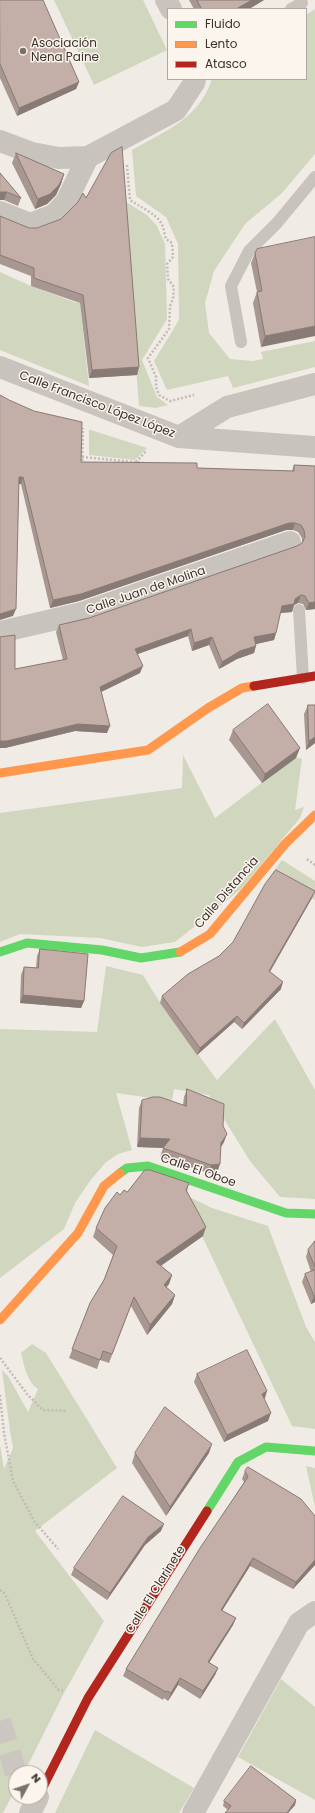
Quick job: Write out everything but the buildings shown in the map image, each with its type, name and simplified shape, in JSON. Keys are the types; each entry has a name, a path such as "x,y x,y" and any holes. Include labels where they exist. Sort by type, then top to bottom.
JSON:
{"street":[{"path":"0,141 32,153 60,158 88,157 176,110 195,80"},
{"path":"0,212 30,224 54,215 66,202 88,157"},
{"name":"Calle Francisco López López","path":"0,368 179,437 315,447"},
{"path":"179,437 227,407 315,384"},
{"name":"Calle Juan de Molina","path":"0,632 82,613 290,542"},
{"path":"0,773 148,750 208,708 242,688 309,677"},
{"name":"Calle Distancia","path":"0,952 27,943 102,950 141,958 182,952 210,934 285,844 315,816"},
{"name":"Calle El Oboe","path":"0,1320 78,1233 104,1186 127,1168 148,1166 286,1213 315,1214"},
{"name":"Calle El Clarinete","path":"48,1777 88,1698 238,1462 266,1447 315,1451"},
{"path":"193,1813 299,1623 315,1612"}],"lane":[{"path":"241,342 230,286 249,251 277,223 315,177"},
{"path":"299,610 309,677"}],"path":[{"path":"127,164 130,200 142,209 151,212 161,223 166,239 172,243 173,257 167,264 168,279 174,287 174,299 170,306 169,329 148,358 156,377 156,387 160,395 170,401 189,396"},
{"path":"82,470 83,430"},
{"path":"136,462 148,450"},
{"path":"82,457 151,463"},
{"path":"0,1358 27,1394 43,1410 66,1411"},
{"path":"0,1395 4,1433 13,1481 34,1521 58,1549"},
{"path":"0,1590 5,1594 33,1659 59,1690 88,1698"}],"green space":[{"path":"54,0 143,0 167,50 94,85"},
{"path":"315,9 315,154 282,193 245,224 214,271 205,303 209,333 230,359 252,361 263,359 261,352 315,341 315,367 233,388 228,376 167,390 154,361 179,320 178,244 166,217 136,196 132,150 168,130 190,114 206,93 212,80 307,80 307,14"},
{"path":"123,200 147,215 157,226 165,244 167,319 142,360 157,397 168,405 156,408 139,406"},
{"path":"0,272 31,286 80,303 89,386 0,350"},
{"path":"89,430 147,448 135,460 89,455"},
{"path":"183,755 215,818 296,757 302,759 295,810 304,807 300,818 241,889 175,942 142,947 100,938 20,934 0,942 0,813 182,788"},
{"path":"282,860 315,881 315,900 271,875"},
{"path":"106,966 143,975 162,1006 217,1080 275,1019 315,1090 315,1199 280,1197 250,1161 209,1095 174,1089 172,1101 116,1093 132,1150 118,1154 105,1163 75,1203 64,1229 0,1278 0,1029 97,1032"},
{"path":"185,1195 212,1208 268,1226 306,1327 315,1342 315,1429 292,1426 193,1217"},
{"path":"32,1344 46,1353 117,1468 35,1531 104,1621 63,1695 28,1765 8,1765 8,1803 3,1813 0,1813 0,1445 4,1469 13,1448 2,1370 8,1376 28,1412 38,1389 29,1378 21,1353"},
{"path":"306,1466 315,1468 315,1507"},
{"path":"281,1679 315,1707 315,1800 238,1757"},
{"path":"95,1730 194,1788 179,1813 55,1813"}],"tunnel":[{"path":"0,1721 14,1765"}],"traffic: fast":[{"path":"0,952 27,943 102,950 141,958 180,952"},
{"path":"120,1173 127,1168 148,1166 286,1213 315,1214"},
{"path":"207,1511 238,1462 266,1447 315,1451"}],"traffic: slow":[{"path":"0,773 148,750 208,708 242,688 254,686"},
{"path":"180,952 210,934 285,844 315,815"},
{"path":"0,1320 78,1233 104,1186 120,1173"}],"traffic: jam":[{"path":"254,686 315,676"},
{"path":"48,1777 88,1698 207,1511"}],"place":[{"name":"Asociación Nena Paine","path":"23,51"}]}
